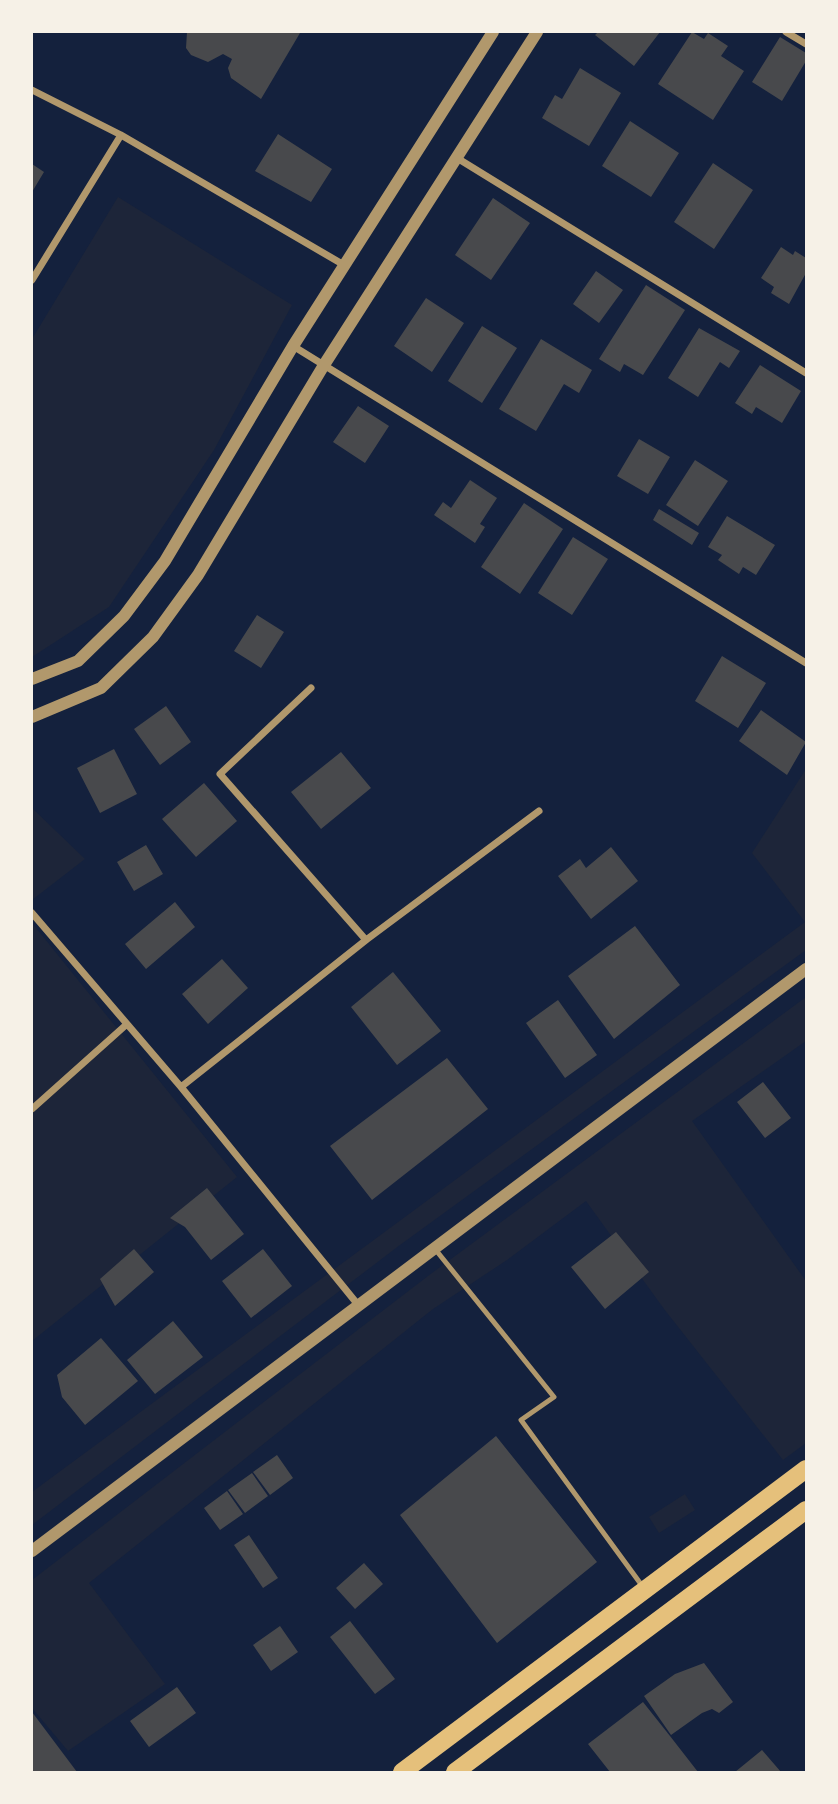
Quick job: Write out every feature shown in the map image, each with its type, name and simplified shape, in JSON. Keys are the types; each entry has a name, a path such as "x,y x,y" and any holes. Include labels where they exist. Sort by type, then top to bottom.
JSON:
{"main road":[{"path":"402,1773 807,1469"},
{"path":"455,1773 807,1510"}],"street":[{"path":"32,679 78,661 124,616 165,561 293,346 494,32"},
{"path":"32,717 101,688 153,637 198,575 324,365 537,32"},
{"path":"786,32 807,44"},
{"path":"32,90 121,135 344,265"},
{"path":"32,280 121,135"},
{"path":"457,158 807,373"},
{"path":"293,346 807,663"},
{"path":"311,688 220,774 366,940"},
{"path":"181,1087 366,940 539,811"},
{"path":"32,914 181,1087 359,1306"},
{"path":"32,1551 807,969"},
{"path":"32,1109 127,1024"}],"lane":[{"path":"435,1249 554,1397 521,1420 645,1589"}],"shaded area":[{"path":"118,197 292,305 214,450 109,607 32,657 32,339"},
{"path":"806,769 806,950 400,1245 32,1525 32,1492 805,922 752,853"},
{"path":"32,808 85,859 32,900"},
{"path":"32,923 237,1177 32,1341"},
{"path":"806,997 806,1041 692,1121 806,1281 806,1443 783,1460 664,1309 586,1201 507,1260 433,1309 89,1583 165,1684 68,1751 32,1708 32,1580 428,1276"},
{"path":"685,1494 695,1510 659,1533 649,1517"}],"building":[{"path":"187,32 300,33 261,99 231,78 228,68 232,59 223,54 208,62 191,55 186,48"},
{"path":"598,32 660,32 634,66 595,35"},
{"path":"692,32 704,39 708,33 728,46 721,56 744,71 713,120 658,84"},
{"path":"780,37 806,53 806,61 782,101 752,82"},
{"path":"580,68 621,93 589,146 542,118 555,95 562,99"},
{"path":"630,121 679,153 651,197 602,166"},
{"path":"278,134 332,169 311,202 255,171"},
{"path":"713,163 753,190 714,249 674,222"},
{"path":"32,164 44,172 32,192"},
{"path":"493,198 530,223 491,280 455,255"},
{"path":"781,247 793,255 795,251 806,258 806,273 789,304 771,293 774,287 761,278"},
{"path":"596,271 623,290 599,323 573,304"},
{"path":"646,285 685,310 643,375 624,364 620,372 599,359"},
{"path":"426,298 464,323 432,372 394,346"},
{"path":"482,326 517,348 482,403 448,381"},
{"path":"699,328 740,351 729,368 720,362 698,397 668,378"},
{"path":"541,339 592,370 579,393 564,384 536,431 499,409"},
{"path":"760,365 801,391 782,423 756,407 752,414 735,403"},
{"path":"358,406 389,426 365,463 333,442"},
{"path":"639,439 670,457 648,494 617,476"},
{"path":"695,460 728,481 698,526 666,505"},
{"path":"470,480 497,498 480,524 485,527 475,543 434,515 443,502 451,508"},
{"path":"524,503 563,529 520,594 481,567"},
{"path":"659,509 699,533 692,545 653,520"},
{"path":"727,516 775,545 756,575 743,567 739,574 718,560 722,555 708,547"},
{"path":"573,537 608,559 572,615 538,593"},
{"path":"257,615 284,632 261,668 234,651"},
{"path":"722,656 766,683 738,728 695,701"},
{"path":"166,706 191,742 160,765 134,729"},
{"path":"761,710 806,742 787,775 739,741"},
{"path":"114,749 137,794 100,813 77,768"},
{"path":"341,752 371,788 321,829 291,792"},
{"path":"204,783 237,821 196,857 162,819"},
{"path":"146,845 163,874 134,891 117,862"},
{"path":"611,847 638,881 591,919 558,876 580,859 586,868"},
{"path":"175,902 195,927 146,969 125,944"},
{"path":"635,926 680,985 614,1039 568,976"},
{"path":"222,959 248,988 208,1024 182,994"},
{"path":"393,972 441,1031 397,1065 351,1007"},
{"path":"558,1000 597,1055 565,1078 526,1023"},
{"path":"447,1058 488,1109 372,1200 330,1146"},
{"path":"763,1082 791,1118 765,1138 737,1102"},
{"path":"207,1188 244,1234 211,1260 185,1227 170,1218"},
{"path":"616,1232 649,1272 605,1309 571,1267"},
{"path":"134,1249 154,1272 115,1306 100,1279"},
{"path":"263,1249 292,1286 251,1318 222,1281"},
{"path":"173,1321 203,1357 155,1394 127,1360"},
{"path":"101,1338 138,1381 85,1425 62,1397 57,1375"},
{"path":"496,1436 597,1562 497,1643 400,1515"},
{"path":"277,1455 293,1478 270,1495 253,1472"},
{"path":"252,1473 268,1496 245,1513 228,1490"},
{"path":"227,1491 243,1514 220,1530 204,1508"},
{"path":"249,1535 278,1578 263,1588 234,1545"},
{"path":"364,1563 383,1584 355,1609 336,1588"},
{"path":"350,1621 395,1679 375,1694 330,1637"},
{"path":"280,1626 298,1652 271,1671 253,1645"},
{"path":"704,1663 733,1702 719,1713 712,1709 702,1713 671,1735 644,1696 675,1674"},
{"path":"177,1687 196,1713 149,1747 130,1721"},
{"path":"643,1702 698,1772 610,1772 588,1744"},
{"path":"32,1712 77,1772 32,1772"},
{"path":"762,1750 781,1772 735,1772"}]}
